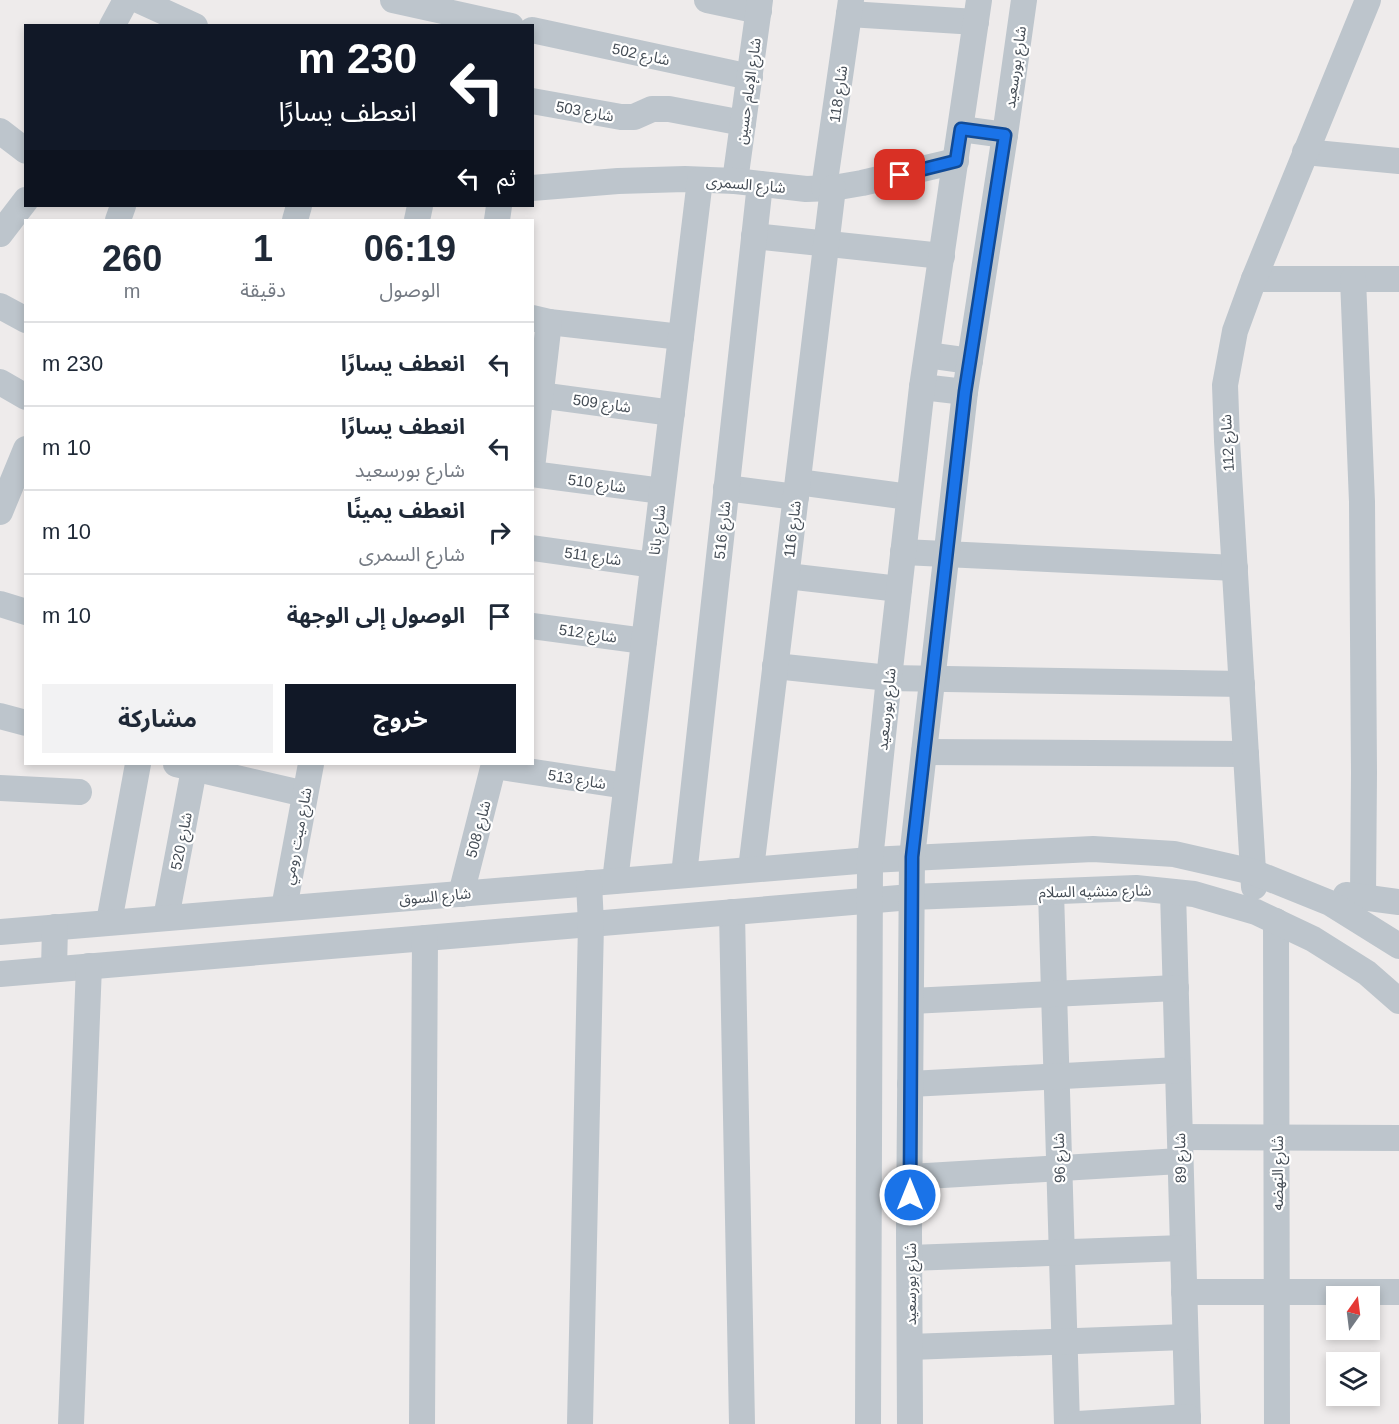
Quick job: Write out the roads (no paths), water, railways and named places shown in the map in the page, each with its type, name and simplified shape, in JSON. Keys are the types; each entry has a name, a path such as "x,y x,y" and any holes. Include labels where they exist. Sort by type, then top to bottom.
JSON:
{"street":[{"path":"113,24 126,0"},
{"path":"138,0 191,24"},
{"path":"393,0 502,24"},
{"path":"707,0 759,6"},
{"name":"شارع بورسعيد","path":"910,1424 912,857 965,392 1024,0"},
{"name":"شارع 112","path":"1266,917 1253,872 1225,385 1235,331 1254,279 1368,0"},
{"name":"شارع الإمام حسين","path":"748,183 744,123 759,6"},
{"path":"850,7 978,11"},
{"name":"شارع 118","path":"829,188 850,7"},
{"name":"شارع بورسعيد","path":"868,1424 870,860 922,387 978,11"},
{"name":"شارع 502","path":"534,30 750,77"},
{"name":"شارع 503","path":"534,101 621,117 634,117 652,109 669,109 744,123"},
{"path":"961,129 1005,135"},
{"path":"0,131 24,149"},
{"path":"1305,152 1399,161"},
{"name":"شارع السمرى","path":"534,188 618,180 685,179 806,189 829,188 862,183 956,161"},
{"name":"شارع باتا","path":"615,881 700,180"},
{"name":"شارع 516","path":"684,875 754,236 748,183"},
{"name":"شارع 116","path":"751,869 827,244 829,188"},
{"path":"10,233 24,204"},
{"path":"754,236 942,256"},
{"path":"1254,279 1399,279"},
{"path":"1353,279 1362,502 1363,897"},
{"path":"0,306 24,319"},
{"path":"534,431 541,320 681,337"},
{"path":"927,355 970,361"},
{"path":"0,382 24,395"},
{"path":"922,387 965,392"},
{"name":"شارع 509","path":"536,394 672,413"},
{"path":"0,512 12,488 24,455"},
{"name":"شارع 510","path":"534,474 662,491"},
{"path":"726,488 797,489 909,497"},
{"name":"شارع 511","path":"534,548 653,565"},
{"path":"903,552 1235,568"},
{"path":"787,576 898,589"},
{"path":"0,604 24,611"},
{"name":"شارع 512","path":"534,626 644,640"},
{"path":"776,666 889,678 1242,684"},
{"path":"0,716 24,722"},
{"path":"924,752 1246,754"},
{"path":"109,922 138,765"},
{"path":"189,765 305,794"},
{"name":"شارع 520","path":"166,918 189,765"},
{"name":"شارع ميت رومي","path":"284,908 311,765"},
{"name":"شارع 513","path":"494,765 626,786"},
{"name":"شارع 508","path":"461,894 494,765"},
{"path":"0,788 79,792"},
{"path":"870,860 1093,849 1174,854 1253,872 1330,903 1399,946"},
{"name":"شارع السوق","path":"0,932 870,860"},
{"path":"580,1424 591,924 589,883"},
{"name":"شارع منشيه السلام","path":"870,901 911,897 1136,888 1194,894 1266,917 1313,939 1367,974 1399,1001"},
{"path":"1292,888 1399,902"},
{"name":"شارع 96","path":"1052,892 1067,1424"},
{"name":"شارع 89","path":"1173,892 1188,1420"},
{"path":"0,974 870,901"},
{"path":"732,912 742,1424"},
{"name":"شارع النهضه","path":"1266,917 1277,1138 1277,1424"},
{"path":"54,969 56,927"},
{"path":"422,1424 425,938"},
{"path":"71,1424 89,966"},
{"path":"911,1001 1176,988"},
{"path":"910,1084 1178,1070"},
{"path":"910,1177 1059,1168 1180,1149 1277,1138 1399,1138"},
{"path":"910,1258 1183,1248"},
{"path":"1184,1292 1399,1292"},
{"path":"910,1347 1185,1337"},
{"path":"1078,1424 1188,1420"}]}
